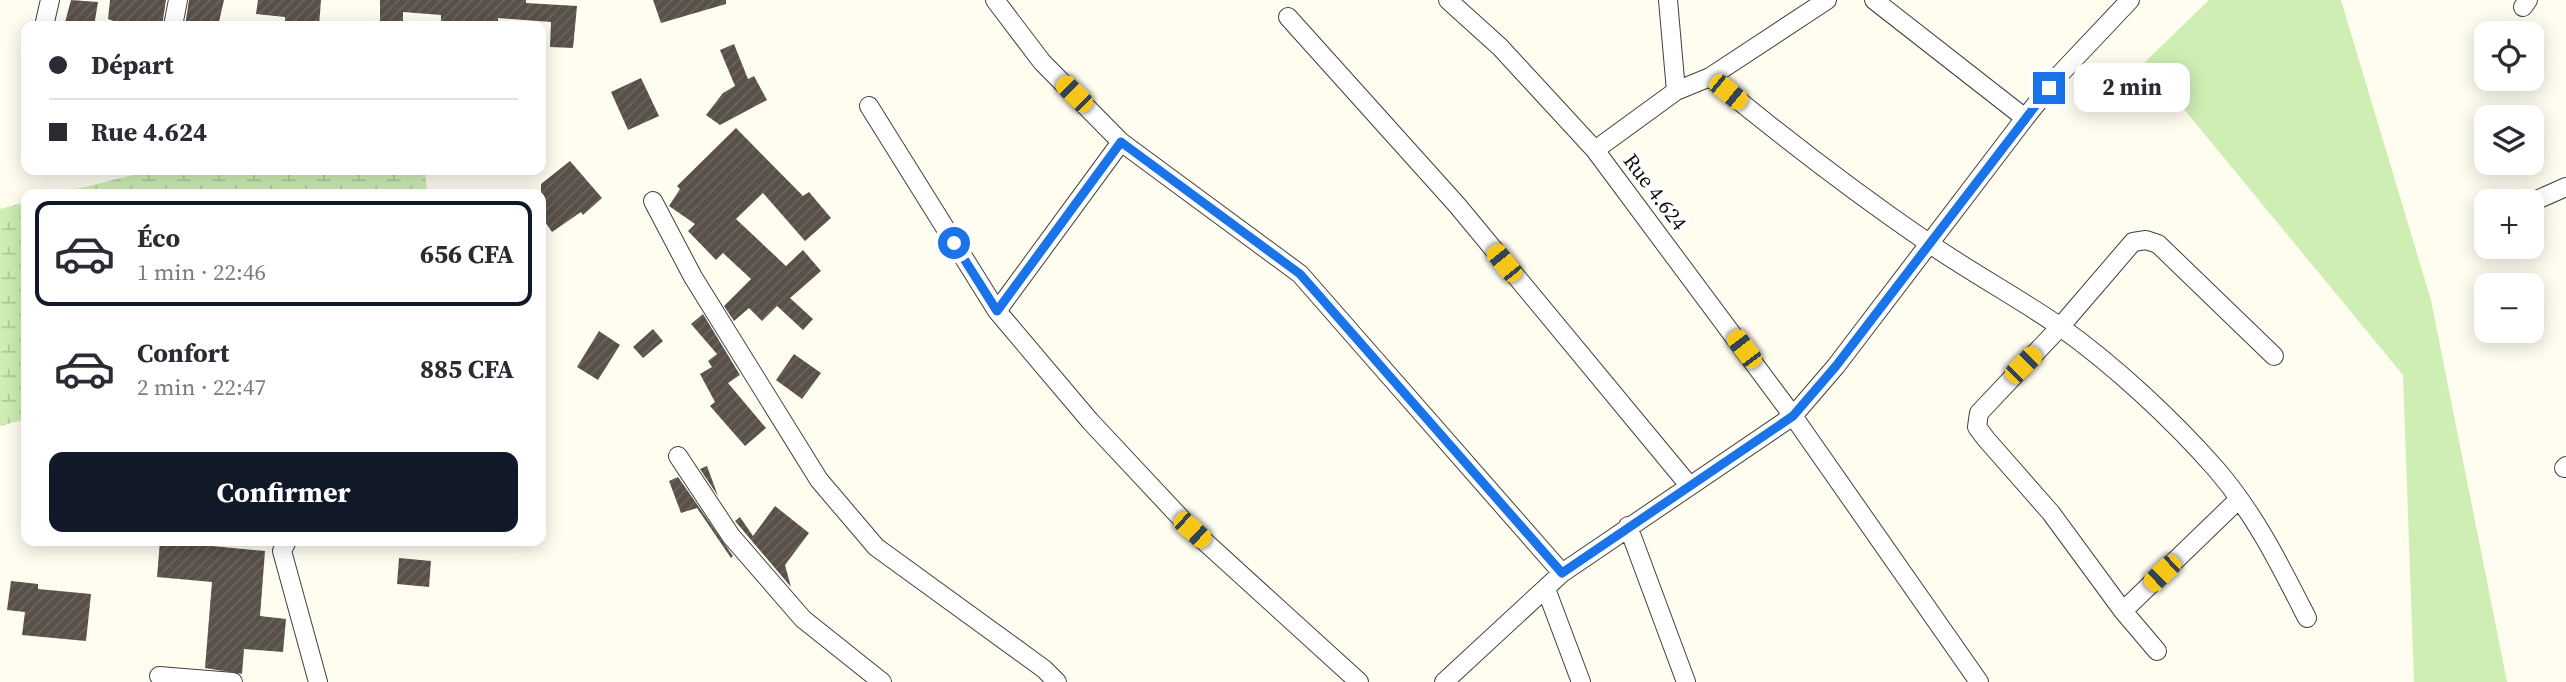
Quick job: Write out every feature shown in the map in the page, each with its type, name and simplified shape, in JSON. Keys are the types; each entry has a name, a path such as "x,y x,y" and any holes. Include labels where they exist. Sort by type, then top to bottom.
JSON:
{"street":[{"path":"45,21 50,0"},
{"path":"174,21 178,0"},
{"path":"995,0 1042,62 1121,142 1300,274 1562,573"},
{"path":"1448,0 1500,47 1595,149"},
{"path":"1668,0 1676,91"},
{"name":"Rue 4.624","path":"1828,0 1710,77 1676,91 1595,149 1793,416 1979,682"},
{"path":"1874,0 2025,118"},
{"path":"1444,682 1562,573 1689,484 1793,416 1931,244 2025,118 2062,73 2130,0"},
{"path":"1288,17 1457,205 1689,484"},
{"path":"1710,77 1798,150 1931,244 2060,327 2126,380 2215,468 2239,499 2267,537 2307,618"},
{"path":"869,106 997,311 1090,421 1192,530 1359,682"},
{"path":"997,311 1121,142"},
{"path":"2544,197 2566,187"},
{"path":"653,201 693,277 819,480 876,547 1034,662 1056,682"},
{"path":"2157,651 2123,611 2051,513 1977,427 1979,413 1985,403 2060,327 2133,242 2146,240 2158,244 2274,356"},
{"path":"678,456 732,536 803,619 883,682"},
{"path":"2123,611 2239,499"},
{"path":"1628,526 1686,682"},
{"path":"285,546 282,551 318,682"},
{"path":"1546,589 1581,682"},
{"path":"159,676 233,682"}],"green space":[{"path":"2209,0 2341,0 2431,300 2507,682 2414,682 2403,375 2145,62"},
{"path":"133,175 425,175 427,189 77,189"},
{"path":"21,203 21,420 0,426 0,209"}],"building":[{"path":"71,0 98,2 95,21 65,21"},
{"path":"110,0 166,0 163,21 108,19"},
{"path":"189,0 224,0 219,21 186,21"},
{"path":"258,0 321,0 319,21 285,21 285,17 256,14"},
{"path":"380,0 526,0 526,3 577,6 573,48 550,47 551,22 546,21 498,18 498,21 441,21 441,15 403,12 403,21 380,21"},
{"path":"653,0 726,0 726,4 661,23"},
{"path":"734,44 748,79 754,76 767,100 720,125 706,115 723,93 735,86 720,50"},
{"path":"641,78 659,116 628,130 611,92"},
{"path":"736,128 803,196 809,192 831,218 805,241 763,193 736,219 786,266 803,250 821,271 790,298 813,319 803,330 777,306 762,321 749,308 734,321 724,306 751,279 723,253 716,260 688,231 695,224 669,206 680,189 677,186"},
{"path":"570,161 602,198 583,215 581,212 552,232 546,223 546,189 541,189 541,184"},
{"path":"703,314 740,375 728,383 766,428 745,446 710,406 715,402 700,374 712,367 708,361 717,354 691,324"},
{"path":"653,329 663,341 643,358 633,347"},
{"path":"599,331 620,345 598,380 577,367"},
{"path":"794,354 821,373 802,399 776,380"},
{"path":"707,466 718,496 700,469"},
{"path":"678,477 733,556 731,558 697,508 681,513 669,481"},
{"path":"775,506 809,533 785,565 791,587 735,521 740,517 753,536"},
{"path":"160,546 212,546 265,551 260,616 286,619 283,652 244,649 242,674 205,668 212,582 157,577"},
{"path":"399,558 431,561 429,587 397,584"},
{"path":"11,581 38,584 38,589 91,594 86,641 22,635 25,612 7,610"}],"route":[{"path":"954,243 997,311 1121,142 1300,274 1562,573 1689,484 1793,416 1836,366 2049,88"}]}
